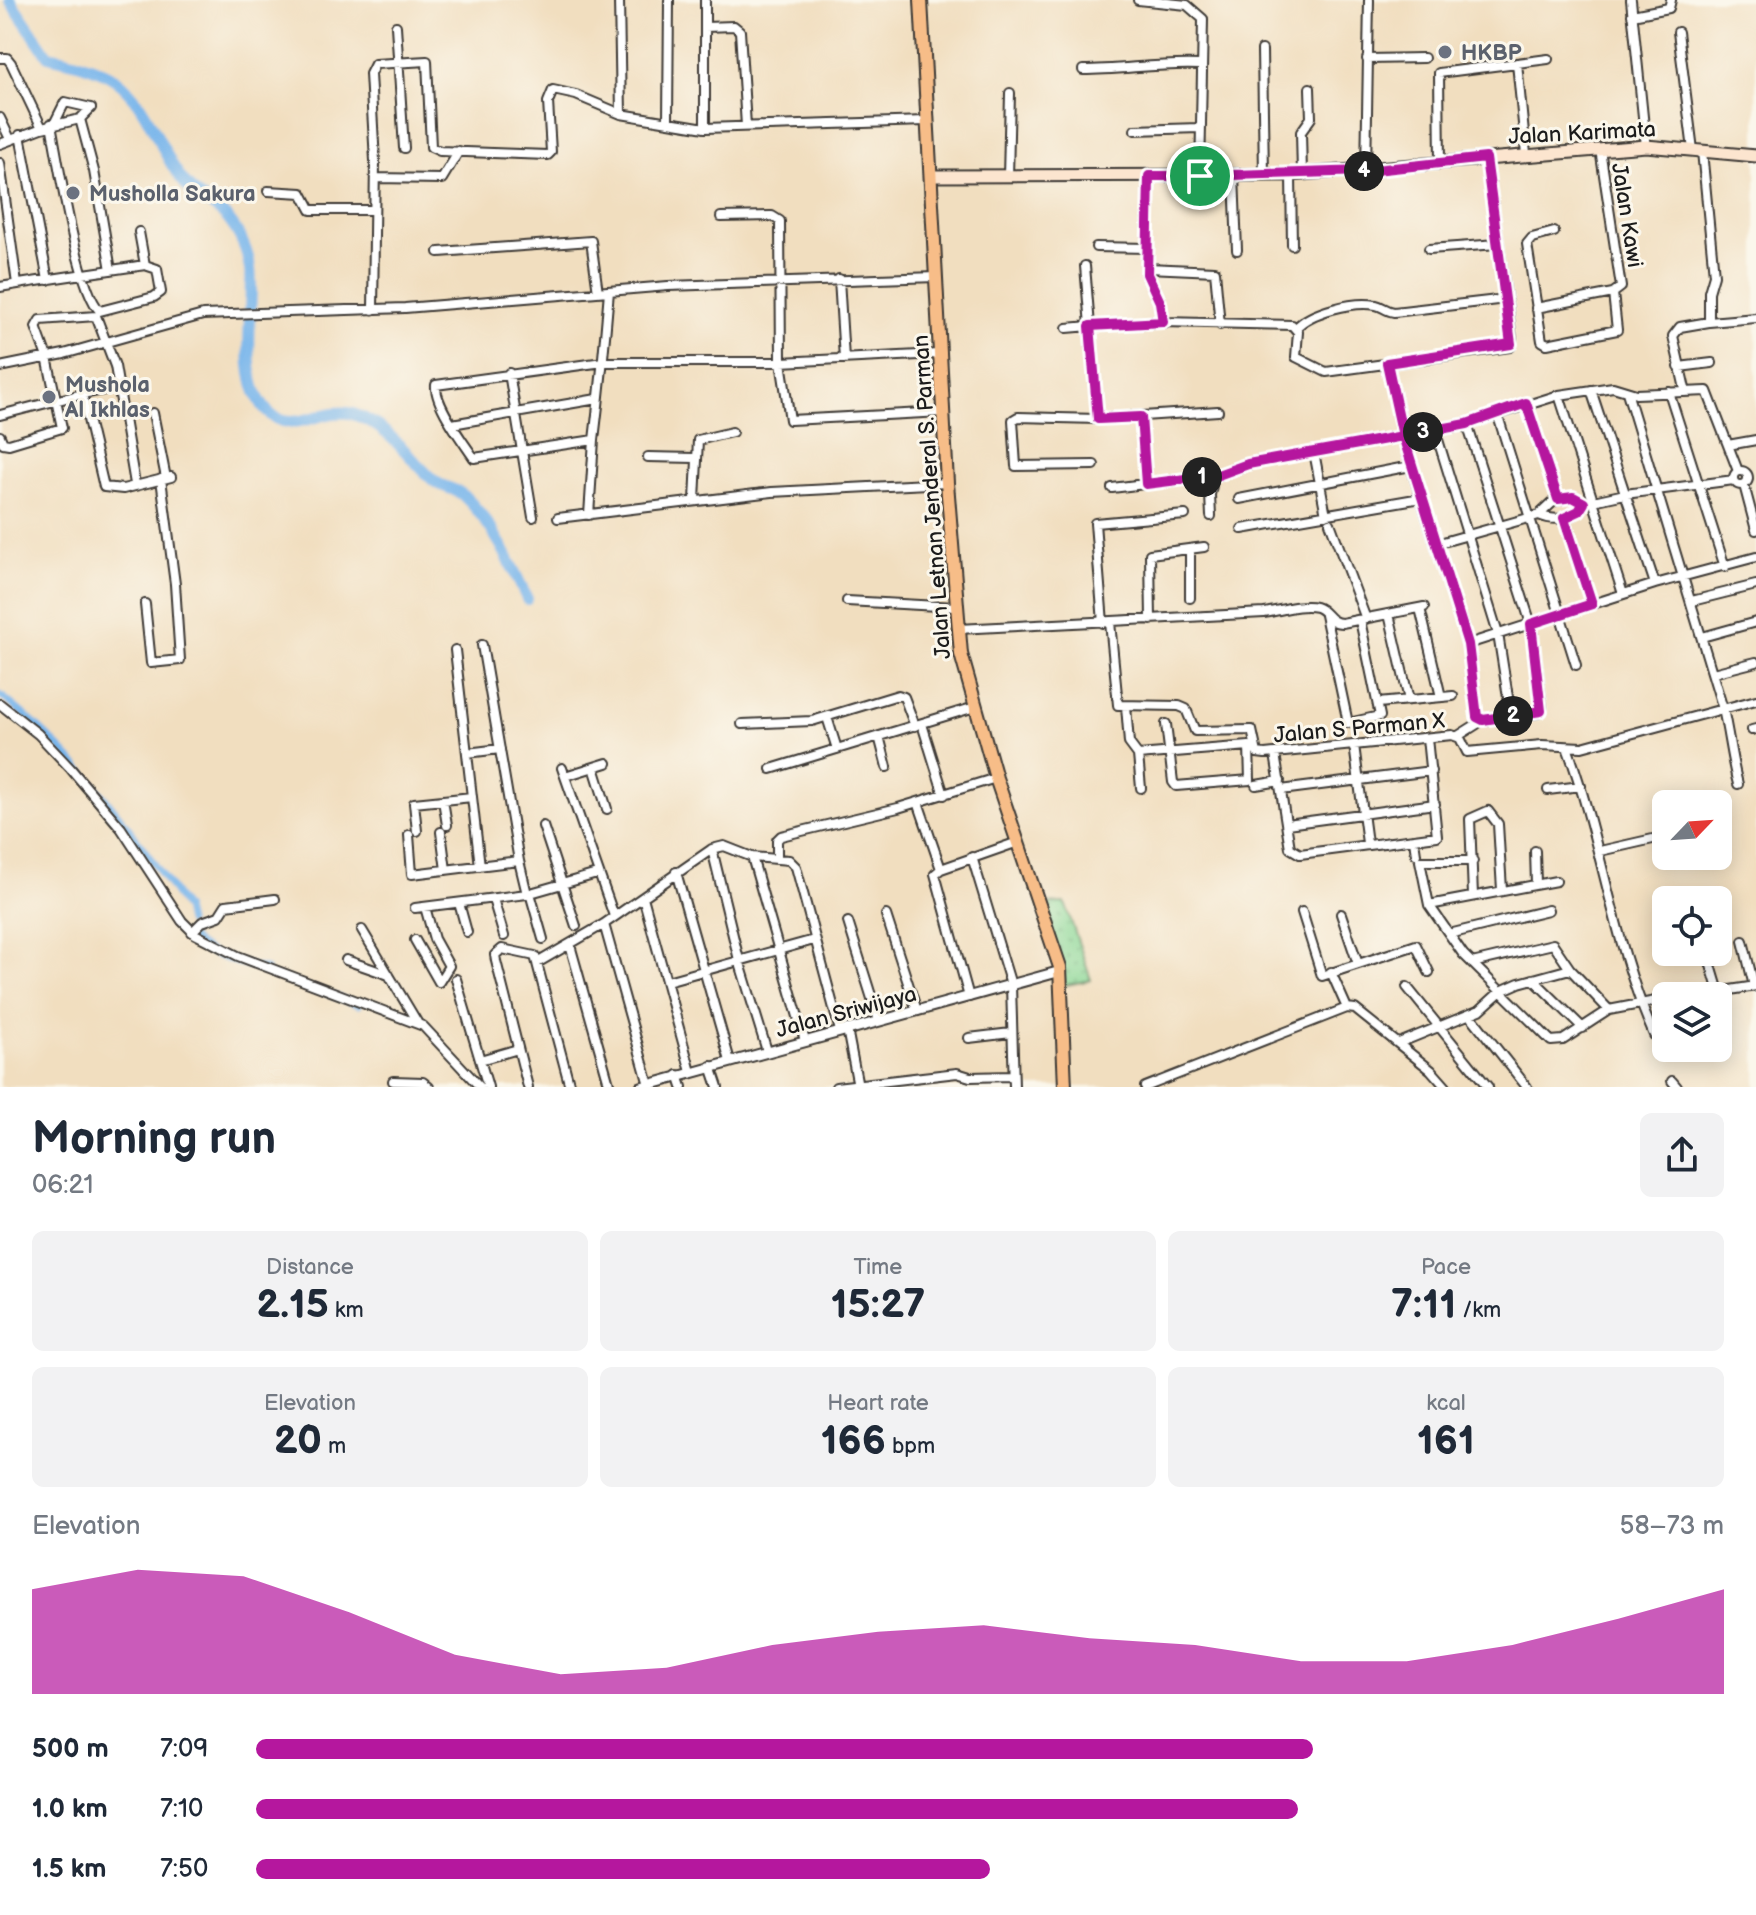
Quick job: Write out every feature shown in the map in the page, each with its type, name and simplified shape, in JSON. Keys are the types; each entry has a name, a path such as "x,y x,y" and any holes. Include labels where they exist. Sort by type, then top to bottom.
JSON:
{"highway":[{"name":"Jalan Letnan Jenderal S. Parman","path":"921,0 939,354 962,662 996,778 1061,971 1065,1087"}],"main road":[{"name":"Jalan Karimata","path":"931,176 1296,175 1646,146 1756,156"}],"street":[{"path":"619,0 621,114"},
{"path":"668,121 669,0"},
{"path":"705,0 705,128"},
{"path":"1138,0 1177,2 1199,13 1203,19 1200,176"},
{"path":"1366,171 1369,0"},
{"path":"1631,0 1646,146"},
{"path":"1632,15 1669,8 1671,0"},
{"path":"396,26 401,63 404,148"},
{"path":"705,27 734,26 740,31 746,126"},
{"path":"1678,32 1714,269 1709,322"},
{"path":"1262,50 1264,175"},
{"path":"0,58 7,58 11,63 49,125 82,275 100,311 160,294 157,269 145,265 82,275 0,287"},
{"path":"1367,59 1424,58"},
{"path":"1440,164 1439,73 1548,59"},
{"path":"373,310 375,178 371,67 427,61 431,147 509,156 550,154 548,102 553,90 576,95 621,114 705,128 926,121"},
{"path":"1083,70 1122,70 1161,63 1200,65"},
{"path":"1517,63 1526,154"},
{"path":"1292,245 1301,132 1311,118 1310,88"},
{"path":"1008,177 1010,93"},
{"path":"0,144 49,125 80,119 91,108 65,102 49,125"},
{"path":"0,118 10,139"},
{"path":"80,119 94,171 111,270"},
{"path":"1135,130 1199,128"},
{"path":"20,135 48,280"},
{"name":"Jalan Kawi","path":"1536,308 1541,339 1547,344 1617,330 1617,290 1600,149"},
{"path":"375,178 442,179 459,151"},
{"path":"1486,158 1512,338 1507,348 1323,371 1296,357 1296,328 1304,318 1325,310 1378,305 1394,312 1506,299"},
{"path":"0,163 17,284"},
{"path":"1149,176 1149,283 1160,302 1163,322"},
{"path":"1234,176 1237,250"},
{"path":"268,191 302,193 311,210 374,210"},
{"path":"721,217 778,219 781,362 788,416 794,422 943,412"},
{"path":"139,232 145,265"},
{"path":"1554,232 1532,238 1527,244 1536,308 1617,290"},
{"path":"439,252 591,241 598,292"},
{"path":"1429,249 1498,244"},
{"path":"1096,247 1148,248"},
{"path":"1085,266 1098,419"},
{"path":"1148,268 1215,271 1220,325"},
{"path":"0,367 203,315 245,311 373,310 779,281 936,277"},
{"path":"839,279 844,359"},
{"path":"589,515 609,291"},
{"path":"0,436 3,443 9,444 58,431 62,424 47,357 36,327 40,320 96,316 108,341 119,387 135,484"},
{"path":"1685,389 1673,336 1676,330 1709,322 1756,318"},
{"path":"1067,328 1163,322 1287,324 1296,328"},
{"path":"594,440 477,459 452,424 436,394 436,385 603,362 781,362 939,354"},
{"path":"1387,363 1411,466 1468,644 1479,719 1477,724 1458,736"},
{"path":"1679,367 1712,363"},
{"path":"509,373 533,517"},
{"path":"0,415 119,387"},
{"path":"1112,488 1216,476 1241,465 1467,424 1526,403 1616,387 1627,392 1707,391 1736,475"},
{"path":"1591,390 1655,584"},
{"path":"1627,392 1713,673 1730,736 1727,744 1738,784"},
{"path":"1669,392 1725,567"},
{"path":"82,394 104,487 115,490 166,478"},
{"path":"1559,395 1588,502 1623,594"},
{"path":"452,424 597,399"},
{"path":"1526,403 1558,499"},
{"path":"1094,465 1016,466 1013,420 1018,417 1098,419 1218,411"},
{"path":"145,604 151,663 180,660 166,478 153,413"},
{"path":"1497,413 1534,516 1576,665"},
{"path":"1141,417 1146,484"},
{"path":"1467,424 1531,624 1542,710 1479,719"},
{"path":"1435,430 1498,634 1511,716"},
{"path":"695,500 695,458 699,438 732,432"},
{"path":"1728,445 1756,440"},
{"path":"1314,452 1328,519 1363,619 1380,716 1348,723 1325,614"},
{"path":"648,457 695,458"},
{"path":"1239,499 1411,466"},
{"path":"1436,544 1534,516 1558,499 1573,497 1588,502 1736,475 1749,479 1756,530"},
{"path":"1211,516 1210,495 1216,476"},
{"path":"558,518 695,500 838,487 947,483"},
{"path":"1242,529 1328,519 1421,498"},
{"path":"1534,516 1564,518 1579,511 1588,502"},
{"path":"1141,788 1138,755 1129,743 1126,706 1118,705 1116,700 1095,523 1185,515"},
{"path":"1564,518 1592,604"},
{"path":"1151,620 1148,556 1204,547"},
{"path":"1190,549 1190,598"},
{"path":"1468,644 1655,584 1756,557"},
{"path":"1692,601 1756,585"},
{"path":"847,601 956,607"},
{"path":"958,629 1264,613 1310,606 1318,607 1335,623 1422,608 1441,697"},
{"path":"1389,614 1409,700"},
{"path":"1702,637 1756,622"},
{"path":"482,645 519,861 543,939"},
{"path":"455,650 480,866"},
{"path":"1713,673 1756,662"},
{"path":"742,724 796,723 827,717 898,695 904,697 944,795"},
{"path":"1378,703 1453,696"},
{"name":"Jalan S Parman X","path":"1126,706 1179,706 1186,709 1195,731 1251,729 1255,733 1257,753 1275,754 1458,736 1464,750 1470,753 1519,746 1596,744 1756,700"},
{"path":"0,704 38,734 121,828 192,932 238,956 417,1023 438,1038 480,1087"},
{"path":"771,769 975,707"},
{"path":"827,717 837,749"},
{"path":"1138,755 1170,752 1249,746 1251,778 1183,788 1176,786 1170,752 1166,724"},
{"path":"879,736 887,767"},
{"path":"1275,754 1294,852 1414,840 1438,834 1427,738"},
{"path":"1354,745 1367,843"},
{"path":"1567,747 1600,851 1616,931 1639,1002 1652,1031"},
{"path":"467,753 500,749"},
{"path":"607,763 563,772 614,916"},
{"path":"594,767 607,809"},
{"path":"1256,785 1358,783 1431,771"},
{"path":"777,859 777,840 781,836 944,795 996,778"},
{"path":"1548,790 1581,786"},
{"path":"472,797 414,803 412,874 519,861"},
{"path":"443,800 446,870"},
{"path":"918,802 969,997"},
{"path":"1287,824 1435,804"},
{"path":"1473,896 1470,817 1491,811 1498,824 1502,890"},
{"path":"543,826 576,926"},
{"path":"1600,851 1652,839"},
{"path":"1414,840 1416,854"},
{"path":"938,872 1018,842"},
{"path":"537,963 604,924 712,849 724,846 752,857 792,861 858,1085"},
{"path":"712,849 739,960 767,1051"},
{"path":"1535,851 1536,884"},
{"path":"752,857 805,1041"},
{"path":"972,857 1011,985 1014,1087"},
{"path":"1473,861 1420,861 1429,905 1472,963 1551,1041 1563,1040 1609,1010 1652,1001"},
{"path":"676,872 730,1061"},
{"path":"415,940 439,982 449,966 420,907 529,894 597,874"},
{"path":"1429,905 1556,881"},
{"path":"643,897 691,1072"},
{"path":"192,932 202,922 219,916 226,905 275,899"},
{"path":"493,899 504,936"},
{"path":"459,903 467,932"},
{"path":"1449,934 1548,910"},
{"path":"1302,912 1322,976 1416,945 1429,972"},
{"path":"1341,914 1358,964"},
{"path":"886,915 917,1011"},
{"path":"848,922 879,1021"},
{"path":"604,924 645,1086"},
{"path":"362,930 417,1023"},
{"path":"667,981 814,940"},
{"path":"1732,990 1755,986 1743,941"},
{"path":"1472,963 1550,943 1609,1010"},
{"path":"570,945 610,1087"},
{"path":"528,1087 495,955 502,949 529,952 537,963 570,1087"},
{"path":"346,960 389,975"},
{"path":"1399,1043 1470,1015 1501,991 1570,969"},
{"name":"Jalan Sriwijaya","path":"645,1086 1061,971"},
{"path":"1331,972 1347,1008"},
{"path":"456,979 488,1087"},
{"path":"1533,979 1583,1028"},
{"path":"1407,987 1488,1087"},
{"path":"1145,1087 1347,1008 1355,1009 1399,1043 1446,1087"},
{"path":"1470,1015 1527,1087"},
{"path":"969,1038 1011,1033"},
{"path":"480,1060 518,1049"},
{"path":"711,1066 718,1087"},
{"path":"836,1087 957,1073 970,1077 1013,1076"},
{"path":"678,1075 682,1087"},
{"path":"393,1081 423,1082 429,1087"}],"green space":[{"path":"1065,903 1091,980 1061,986 1039,904"}],"waterway":[{"path":"10,0 48,56 100,71 129,91 148,118 179,176 194,193 224,215 236,231 250,269 252,380 267,411 276,419 286,422 342,412 376,426 435,482 460,493 484,518 527,599"},
{"path":"0,695 54,742 102,794 165,879 185,909 188,922"},
{"path":"188,934 213,953 234,962 266,969"},
{"path":"318,990 358,1005"}],"place":[{"name":"HKBP","path":"1445,52"},
{"name":"Musholla Sakura","path":"73,193"},
{"name":"Mushola Al Ikhlas","path":"49,397"}],"route":[{"path":"1200,176 1149,176 1147,274 1160,302 1163,322 1090,326 1098,419 1141,417 1146,484 1218,475 1248,464 1403,436 1468,644 1477,717 1483,720 1538,713 1542,708 1531,624 1592,604 1564,518 1579,511 1584,503 1573,497 1558,499 1526,403 1467,424 1403,436 1387,363 1510,347 1512,338 1486,158 1366,171 1200,176"}]}
